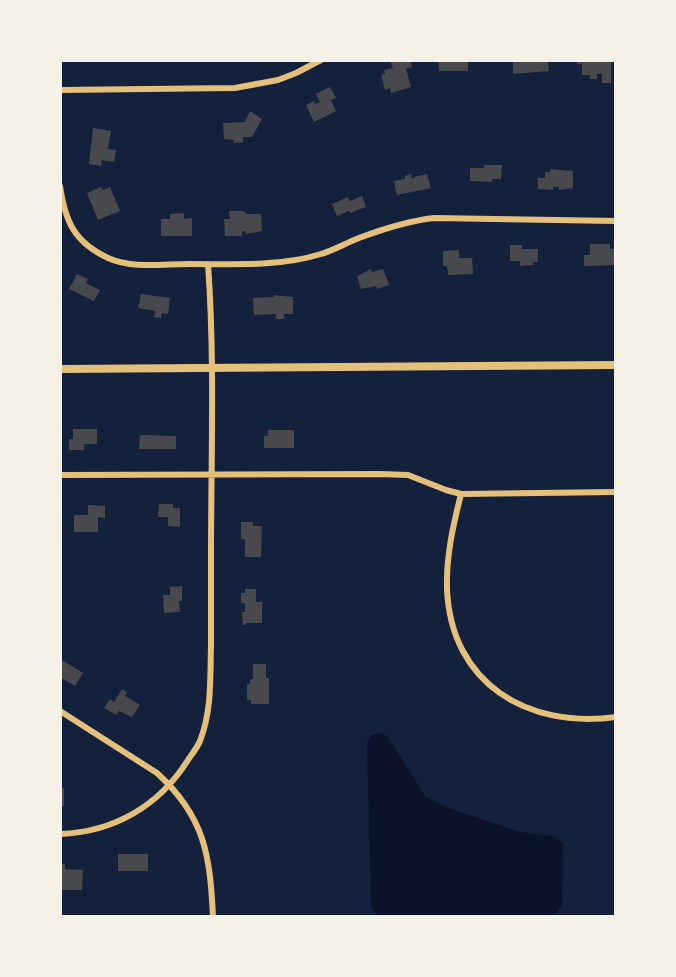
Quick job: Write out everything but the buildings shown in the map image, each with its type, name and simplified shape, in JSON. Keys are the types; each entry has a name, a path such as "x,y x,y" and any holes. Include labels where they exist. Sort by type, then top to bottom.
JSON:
{"street":[{"path":"60,90 235,88 278,80 321,60"},
{"path":"60,186 64,211 73,231 105,256 137,264 266,263 292,260 321,254 405,222 434,218 616,221"},
{"path":"60,834 98,830 113,825 146,806 170,785 199,742 209,704 212,475 208,264"},
{"path":"60,369 616,365"},
{"path":"60,476 408,475 461,494 616,492"},
{"path":"461,494 449,545 447,589 453,625 476,670 487,684 528,710 573,719 616,717"},
{"path":"60,711 157,773 170,785 194,818 203,840 210,864 213,917"}],"water":[{"path":"381,733 387,736 426,797 448,808 520,832 555,836 563,844 562,906 552,917 380,917 376,915 371,906 367,743 372,735"}]}
